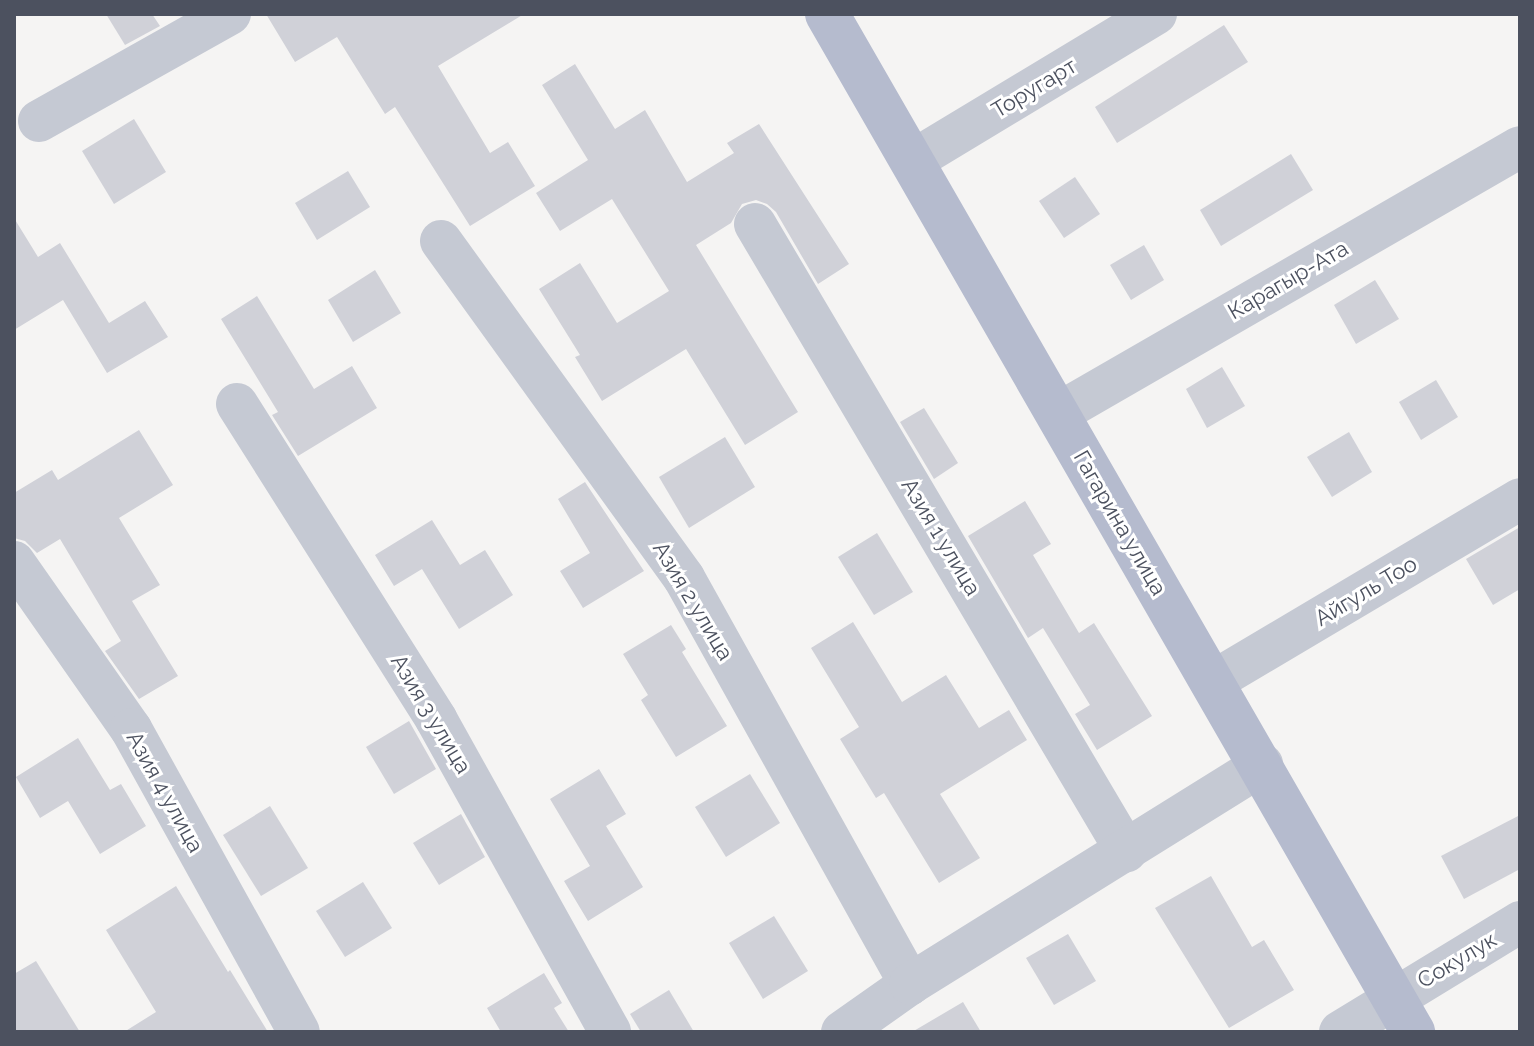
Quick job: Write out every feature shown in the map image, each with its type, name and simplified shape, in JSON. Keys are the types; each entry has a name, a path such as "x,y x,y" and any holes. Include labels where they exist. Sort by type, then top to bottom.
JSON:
{"main road":[{"name":"Гагарина улица","path":"827,14 1262,765 1403,1015"}],"street":[{"path":"39,121 230,14"},
{"name":"Торугарт","path":"912,161 1156,14"},
{"name":"Карагыр-Ата","path":"1057,414 1520,147"},
{"name":"Азия 1 улица","path":"755,224 1126,851"},
{"name":"Азия 2 улица","path":"441,241 684,578 910,984"},
{"name":"Азия 3 улица","path":"237,404 436,719 610,1032"},
{"name":"Айгуль Тоо","path":"1212,682 1520,499"},
{"name":"Азия 4 улица","path":"14,562 131,729 299,1032"},
{"path":"842,1032 910,984 1262,765"},
{"name":"Сокулук","path":"1340,1032 1403,1015 1520,922"}],"building":[{"path":"106,14 152,14 160,26 125,45"},
{"path":"266,14 524,14 438,66 490,153 508,142 535,186 470,226 395,107 385,114 337,37 295,62"},
{"path":"1224,25 1248,62 1117,143 1095,107"},
{"path":"575,64 615,129 645,110 687,182 734,153 727,143 759,124 849,264 818,284 776,212 756,200 742,204 731,223 696,245 798,412 745,445 686,349 602,401 575,357 580,355 539,289 580,263 617,323 669,291 612,199 560,231 536,193 588,160 542,85"},
{"path":"134,119 166,172 114,204 82,151"},
{"path":"1291,154 1313,190 1221,246 1200,210"},
{"path":"348,171 370,207 317,240 295,203"},
{"path":"1075,177 1100,214 1064,238 1039,201"},
{"path":"14,218 38,257 60,243 109,323 145,301 168,337 107,373 63,300 14,330"},
{"path":"1144,245 1164,280 1131,300 1110,265"},
{"path":"375,270 401,313 353,342 328,300"},
{"path":"1375,280 1399,319 1356,344 1334,305"},
{"path":"257,296 314,389 352,366 377,408 298,456 272,415 278,412 221,319"},
{"path":"1222,367 1245,406 1207,428 1186,389"},
{"path":"1436,380 1458,417 1421,440 1399,402"},
{"path":"924,408 958,463 934,479 900,422"},
{"path":"139,430 173,485 119,518 160,585 132,601 178,676 139,699 105,651 121,641 60,539 37,553 25,541 14,538 14,493 52,470 58,480"},
{"path":"1349,432 1372,472 1332,497 1307,457"},
{"path":"725,437 755,487 689,528 659,477"},
{"path":"585,482 644,571 583,608 560,571 590,553 558,499"},
{"path":"1025,501 1051,544 1033,555 1079,633 1094,623 1152,716 1097,750 1075,714 1090,705 1043,628 1028,638 968,536"},
{"path":"432,520 460,565 485,550 513,595 459,629 422,569 394,586 375,555"},
{"path":"1520,527 1520,589 1493,605 1466,559"},
{"path":"877,533 913,592 874,615 838,557"},
{"path":"853,622 902,702 946,675 979,728 1009,710 1027,740 940,794 980,858 939,883 884,793 876,798 840,739 859,727 811,648"},
{"path":"671,625 686,649 682,652 727,726 676,757 641,700 648,695 623,654"},
{"path":"409,721 436,769 394,794 366,747"},
{"path":"78,738 110,790 121,784 146,826 100,854 68,801 40,818 16,777"},
{"path":"599,769 626,814 606,826 643,887 588,921 564,881 590,866 550,799"},
{"path":"750,774 780,823 726,857 695,807"},
{"path":"270,806 308,868 261,896 223,835"},
{"path":"461,814 485,857 439,885 413,843"},
{"path":"1520,815 1520,869 1464,899 1441,856"},
{"path":"1211,876 1252,947 1264,940 1294,990 1229,1028 1155,908"},
{"path":"363,882 392,928 345,957 316,911"},
{"path":"176,886 268,1032 124,1032 156,1012 106,930"},
{"path":"774,916 808,971 763,999 729,943"},
{"path":"1068,934 1096,981 1054,1005 1026,958"},
{"path":"36,961 80,1032 14,1032 14,974"},
{"path":"544,973 562,1003 554,1008 569,1032 501,1032 487,1008"},
{"path":"669,990 694,1032 641,1032 630,1014"},
{"path":"963,1002 981,1032 912,1032"}]}
